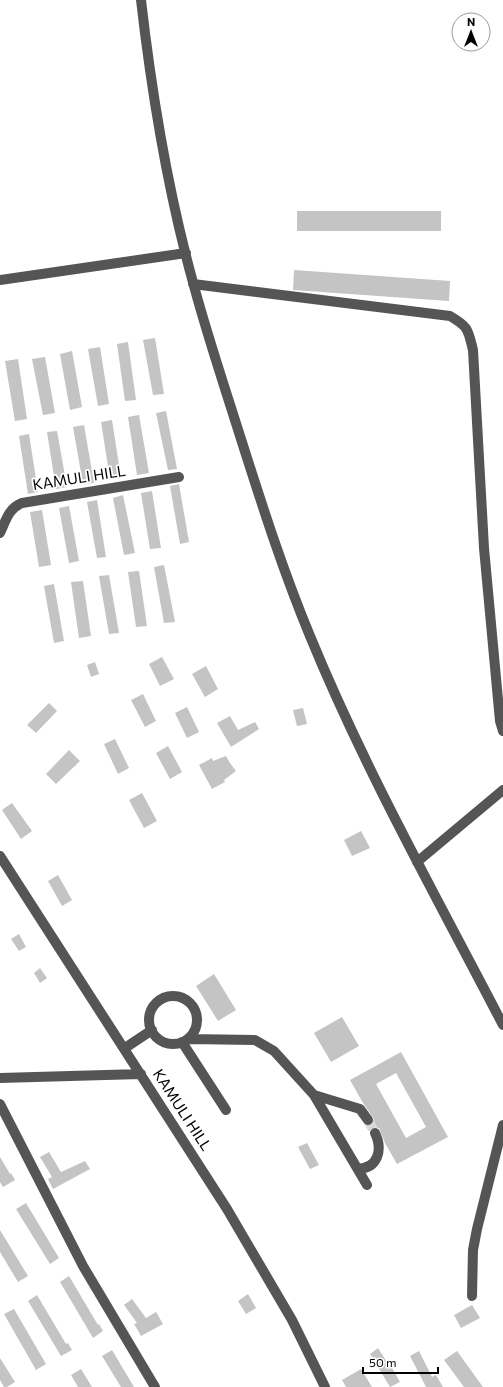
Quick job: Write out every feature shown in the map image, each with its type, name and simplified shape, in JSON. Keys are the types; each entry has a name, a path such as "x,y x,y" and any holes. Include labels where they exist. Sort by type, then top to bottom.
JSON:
{"street":[{"path":"141,0 154,97 170,185 193,284 227,396 287,580 343,710 382,792 503,1025"},
{"path":"0,280 186,253"},
{"path":"193,284 450,316 462,323 469,333 473,350 484,548 500,721 503,731"},
{"name":"KAMULI HILL","path":"0,533 9,512 15,506 22,503 179,477"},
{"path":"417,862 503,790"},
{"name":"KAMULI HILL","path":"0,856 125,1048 227,1209 292,1320 325,1387"},
{"path":"185,1040 195,1030 197,1018 194,1007 186,999 181,997 164,997 155,1004 150,1014 150,1025 152,1030 159,1039 164,1042 176,1043 185,1040 245,1039 256,1040 265,1044 274,1051 314,1094 367,1185"},
{"path":"125,1048 152,1030"},
{"path":"185,1040 226,1110"},
{"path":"0,1078 141,1074"},
{"path":"314,1094 360,1108 368,1120"},
{"path":"0,1104 83,1266 154,1387"},
{"path":"472,1296 473,1250 476,1229 503,1125"},
{"path":"358,1169 366,1168 373,1164 378,1155 380,1142 376,1133"}],"building":[{"path":"297,211 441,211 441,231 297,231"},
{"path":"294,270 450,281 449,301 293,290"},
{"path":"155,338 164,394 153,395 143,340"},
{"path":"128,342 136,400 125,401 117,344"},
{"path":"100,347 109,404 98,406 88,349"},
{"path":"72,351 82,407 70,410 60,354"},
{"path":"45,357 55,413 43,415 32,359"},
{"path":"18,359 27,419 15,421 5,361"},
{"path":"166,411 177,469 168,470 156,413"},
{"path":"139,415 149,473 137,475 128,417"},
{"path":"112,420 121,478 110,479 101,422"},
{"path":"84,425 94,483 83,484 73,427"},
{"path":"57,431 67,487 56,489 47,432"},
{"path":"29,434 38,492 28,494 19,436"},
{"path":"179,484 189,542 180,544 170,486"},
{"path":"152,491 161,548 150,549 141,493"},
{"path":"123,495 135,553 124,555 113,498"},
{"path":"97,500 106,557 97,558 87,502"},
{"path":"69,506 79,561 69,563 59,508"},
{"path":"42,510 51,565 39,567 30,512"},
{"path":"164,565 175,622 164,623 154,567"},
{"path":"139,571 147,626 136,627 128,572"},
{"path":"109,575 119,633 109,634 99,576"},
{"path":"83,581 91,636 79,638 71,582"},
{"path":"54,584 64,641 54,643 44,586"},
{"path":"162,657 174,679 160,686 149,664"},
{"path":"95,662 99,674 91,677 87,665"},
{"path":"206,666 218,689 205,697 192,674"},
{"path":"143,694 156,721 145,727 131,700"},
{"path":"49,703 57,711 36,733 27,725"},
{"path":"187,707 199,732 187,738 175,713"},
{"path":"303,708 307,724 297,726 293,710"},
{"path":"230,716 238,730 255,722 259,729 231,747 217,723"},
{"path":"115,739 129,768 118,774 104,744"},
{"path":"168,746 182,772 170,779 156,753"},
{"path":"69,750 80,761 56,784 46,774"},
{"path":"226,756 236,771 224,780 225,782 212,789 199,765 212,758 213,761"},
{"path":"142,793 157,821 144,828 129,800"},
{"path":"12,803 32,831 21,839 2,810"},
{"path":"361,831 370,848 352,856 344,840"},
{"path":"58,875 72,900 62,906 48,881"},
{"path":"19,934 26,947 19,951 11,939"},
{"path":"40,968 47,978 40,983 34,973"},
{"path":"214,974 236,1010 218,1021 196,986"},
{"path":"342,1017 359,1046 331,1062 314,1033"},
{"path":"401,1052 448,1137 397,1164 385,1143 379,1128 373,1127 369,1131 366,1126 372,1125 374,1119 350,1080","holes":["396,1073 426,1127 406,1138 376,1084"]},
{"path":"307,1143 319,1165 310,1169 298,1147"},
{"path":"49,1152 61,1172 85,1161 90,1169 53,1189 48,1179 52,1177 40,1157"},
{"path":"0,1157 15,1180 3,1187 0,1182"},
{"path":"26,1203 59,1258 50,1264 16,1209"},
{"path":"0,1230 28,1276 18,1282 0,1252"},
{"path":"69,1276 103,1331 93,1338 60,1282"},
{"path":"248,1294 256,1308 246,1314 238,1301"},
{"path":"37,1295 66,1344 68,1343 72,1350 61,1356 28,1301"},
{"path":"132,1299 146,1318 156,1312 163,1324 141,1336 134,1324 137,1323 124,1305"},
{"path":"472,1305 480,1318 461,1328 454,1315"},
{"path":"14,1309 46,1364 36,1370 4,1314"},
{"path":"378,1348 400,1382 390,1387 370,1354"},
{"path":"112,1350 134,1387 121,1387 102,1356"},
{"path":"419,1351 432,1377 436,1375 443,1387 426,1387 410,1356"},
{"path":"457,1351 483,1387 464,1387 444,1360"},
{"path":"0,1358 15,1382 7,1387 4,1387 0,1380"},
{"path":"81,1369 92,1387 78,1387 71,1375"},
{"path":"361,1369 372,1387 346,1387 342,1380"}],"tunnel":[{"path":"368,1120 375,1133"}]}
